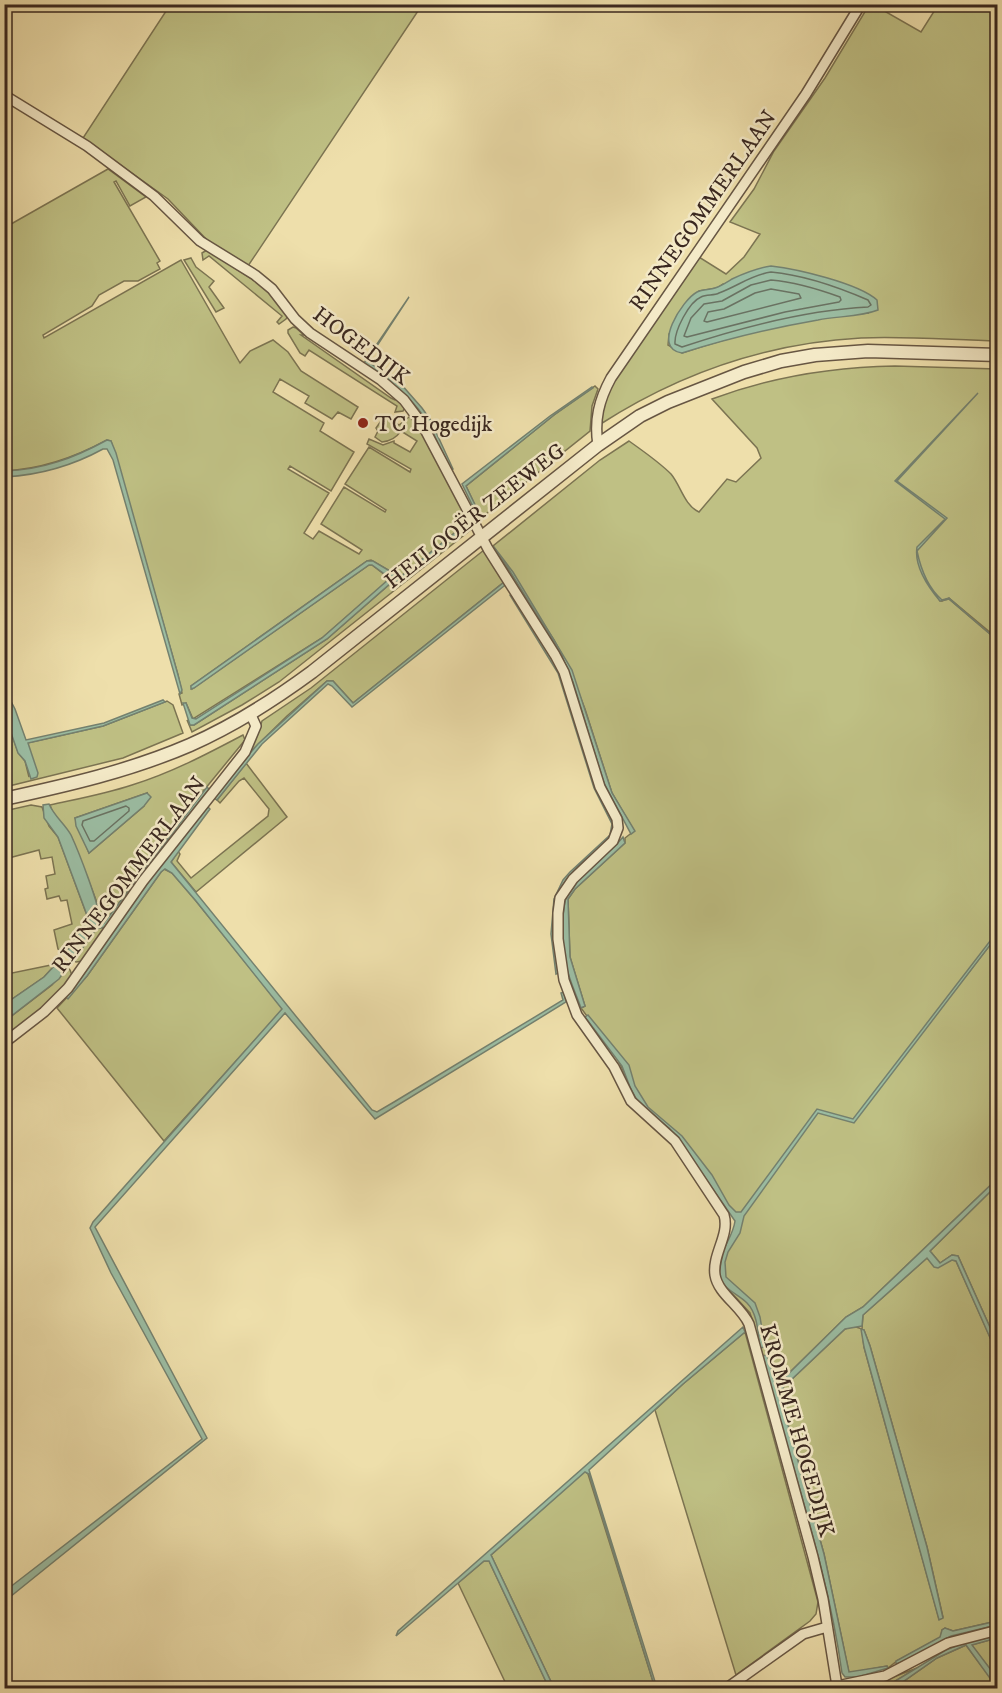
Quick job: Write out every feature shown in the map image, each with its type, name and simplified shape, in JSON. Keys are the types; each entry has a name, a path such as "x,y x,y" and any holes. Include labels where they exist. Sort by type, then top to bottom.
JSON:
{"street":[{"name":"RINNEGOMMERLAAN","path":"598,445 596,424 598,408 611,378 806,94 861,4"},
{"name":"HOGEDIJK","path":"4,95 87,146 154,196 200,241 255,275 272,289 310,333 394,391 422,424 481,536"},
{"name":"HEILOOËR ZEEWEG","path":"4,799 81,782 141,764 191,744 250,713 312,672 598,445 640,416 668,402 744,372 781,362 846,352 930,351 998,355"},
{"name":"KROMME HOGEDIJK","path":"481,536 560,664 600,787 618,824 618,833 613,841 573,879 560,898 558,939 562,972 567,989 577,1015 614,1067 635,1106 675,1142 724,1215 725,1229 716,1261 715,1276 721,1288 739,1308 749,1324 813,1557 823,1599 837,1687"},
{"name":"RINNEGOMMERLAAN","path":"4,1043 40,1016 68,988 164,853 245,752 256,726 250,713"},
{"path":"727,1689 803,1634 827,1627"},
{"path":"837,1687 885,1676 948,1643 998,1630"}],"shaded area":[{"path":"170,5 422,5 248,266 208,241 168,199 83,138"},
{"path":"869,5 874,5 921,32 938,5 997,5 997,341 861,338 826,341 758,354 692,376 629,407 599,425 612,382 699,257 726,274 744,257 760,234 730,222 754,189 774,151 825,78","holes":["723,284 869,313 822,318 774,327 682,353 668,345 669,334 699,291 717,288"]},
{"path":"108,169 146,197 130,206 116,181 114,182 160,261 157,263 160,269 138,281 124,281 99,295 92,306 43,335 44,338 181,260 240,363 250,351 273,340 288,352 301,371 358,407 351,419 338,412 332,419 305,403 309,396 280,379 273,392 324,423 320,431 354,452 331,491 290,466 288,469 329,493 304,533 313,539 319,531 359,554 362,550 321,524 344,487 385,512 386,510 345,484 369,447 410,472 411,469 367,444 369,439 383,445 394,441 410,452 417,441 401,431 393,439 385,442 375,437 378,431 376,428 386,416 399,425 409,417 416,420 473,528 279,682 192,732 187,720 190,725 194,725 327,639 391,583 403,581 469,524 460,519 463,526 400,577 371,560 367,561 191,686 192,689 369,565 390,579 322,638 193,719 186,703 182,705 178,675 111,441 107,440 57,461 32,468 5,471 4,228"},
{"path":"207,250 267,289 288,315 286,319 279,324 277,322 282,316 209,256 203,260 202,253"},
{"path":"191,258 196,267 214,281 209,287 224,308 216,312 184,260"},
{"path":"293,327 391,398 395,400 396,398 405,407 403,411 395,412 397,406 309,350 305,356 300,353 288,333 288,330"},
{"path":"895,366 997,369 997,638 949,598 944,600 949,599 997,640 997,934 965,977 997,936 997,1179 863,1307 846,1317 784,1378 779,1380 774,1376 767,1355 763,1356 750,1313 725,1286 720,1270 733,1237 736,1219 672,1129 639,1103 615,1054 581,1008 585,1006 570,957 568,899 575,889 625,843 625,838 634,831 612,793 585,709 568,666 554,640 493,546 600,460 629,441 671,474 686,500 699,512 727,479 736,482 761,458 757,448 712,399 779,379 849,368"},
{"path":"595,386 598,389 592,406 590,431 481,518 466,486 554,415"},
{"path":"484,550 507,583 504,586 503,583 353,703 333,681 327,681 247,755 262,721 311,688"},
{"path":"167,701 173,705 183,733 123,758 5,787 5,723 8,724 18,752 25,761 29,777 27,743 103,726"},
{"path":"243,735 245,740 187,811 105,922 101,923 96,900 71,836 53,813 50,805 112,791 161,775","holes":["147,793 144,806 89,853 75,818"]},
{"path":"246,763 287,817 196,892 171,862 178,851 180,854 177,861 191,878 268,816 269,809 244,778 220,803 217,800"},
{"path":"31,805 42,807 49,826 58,837 88,918 67,952 73,956 77,955 96,929 101,927 106,930 83,961 76,962 58,949 54,930 72,924 67,900 61,901 59,896 47,899 46,876 55,874 52,857 41,859 39,850 5,859 4,811"},
{"path":"164,869 172,873 196,901 283,1009 164,1141 57,1008 87,976"},
{"path":"56,964 44,977 5,1004 4,997 11,994 7,974"},
{"path":"63,964 70,970 73,978 64,990 5,1040 5,1021 52,985 64,970"},
{"path":"997,1185 997,1343 958,1256 952,1255 940,1263 930,1251"},
{"path":"927,1258 934,1266 952,1260 956,1261 997,1350 997,1621 953,1631 945,1628 942,1630 941,1637 888,1668 887,1666 849,1673 824,1554 780,1396 786,1380 787,1382 791,1380 845,1329 853,1326 862,1329 863,1315","holes":["862,1330 864,1330 927,1547 943,1617 939,1619 864,1347"]},
{"path":"745,1332 818,1602 816,1614 810,1621 736,1675 655,1410"},
{"path":"585,1471 588,1474 655,1688 554,1688 491,1555"},
{"path":"484,1561 489,1561 549,1688 508,1688 458,1583"},
{"path":"997,1638 997,1678 971,1645"},
{"path":"966,1645 998,1688 894,1688 937,1658"},
{"path":"917,1668 892,1683 894,1688 848,1688 888,1679"}],"water":[{"path":"771,266 796,270 856,288 877,300 878,310 766,330 682,353 673,350 669,343 672,324 691,297 702,290 713,289 746,273"},
{"path":"409,297 367,361 401,384 422,408 437,429 436,432 452,470 418,408 393,384 364,363"},
{"path":"592,387 466,486 481,517 479,519 462,484 550,416"},
{"path":"978,393 897,481 947,518 917,551 917,547 945,519 895,481"},
{"path":"107,440 111,441 116,453 182,690 180,694 113,460 107,449 56,469 5,477 5,471 57,462"},
{"path":"464,516 469,524 467,528 403,581 391,583 327,639 194,725 190,725 183,703 186,703 192,718 196,719 322,638 390,578 369,565 194,688 191,689 191,686 367,561 373,561 400,577 463,526 460,518"},
{"path":"492,547 513,572 572,670 612,793 635,831 631,834 604,783 573,682 561,654 508,568"},
{"path":"917,551 923,572 937,595 942,600 949,598 997,640 949,599 940,601 927,583 918,562"},
{"path":"503,583 504,586 352,707 328,684 262,744 217,800 212,797 258,744 327,681 333,681 353,703"},
{"path":"511,594 561,675 593,781 614,826 610,835 612,824 594,788 558,673"},
{"path":"5,690 15,709 26,740 104,723 163,700 165,702 103,726 28,743 38,773 37,777 31,779 25,761 18,753 8,724 5,723"},
{"path":"207,787 209,789 106,927 96,929 79,953 73,956 67,952 88,918 58,837 44,818 43,805 49,804 71,835 93,892 100,922 104,923"},
{"path":"147,793 151,797 144,806 89,853 76,826 75,818"},
{"path":"206,805 210,809 171,862 372,1110 377,1112 563,1000 561,993 564,992 566,1002 375,1119 285,1013 95,1227 207,1438 5,1601 5,1591 202,1439 111,1273 90,1228 282,1009 196,901 172,873 165,869 87,976 68,999 66,997 147,881"},
{"path":"610,835 571,873 562,886 554,912 553,926 558,973 556,974 551,934 554,899 563,880 570,872"},
{"path":"623,837 625,843 575,889 568,899 570,957 585,1006 581,1008 569,976 565,957 563,925 567,895 575,881"},
{"path":"997,932 997,936 854,1123 818,1113 744,1216 740,1233 728,1252 725,1262 726,1277 755,1303 765,1347 760,1348 757,1324 751,1308 725,1286 720,1276 721,1256 735,1221 669,1128 640,1106 622,1066 585,1017 588,1015 629,1065 635,1086 648,1107 682,1136 712,1175 729,1205 736,1212 741,1212 817,1109 853,1119"},
{"path":"56,964 62,967 64,972 59,979 5,1021 5,1004 44,977"},
{"path":"997,1179 997,1185 930,1251 940,1263 952,1255 958,1256 997,1343 997,1350 956,1261 952,1260 938,1268 934,1267 927,1258 863,1315 862,1326 845,1329 791,1380 786,1381 780,1396 824,1554 849,1672 887,1666 888,1668 858,1677 845,1677 842,1673 827,1592 763,1356 767,1355 774,1376 779,1380 784,1378 846,1317 863,1307"},
{"path":"743,1327 745,1332 683,1384 589,1470 657,1688 655,1688 589,1474 585,1472 491,1555 554,1688 549,1688 489,1561 484,1561 396,1636 398,1631"},
{"path":"861,1329 864,1330 870,1346 927,1547 943,1618 939,1620 864,1347"},
{"path":"997,1621 997,1625 951,1636 906,1661 896,1664 896,1661 940,1637 945,1628 953,1631"},
{"path":"997,1636 997,1638 972,1645 997,1678 997,1688 966,1645 937,1658 894,1688 892,1683 946,1650 966,1642"}],"place":[{"name":"TC Hogedijk","path":"363,423"}]}
